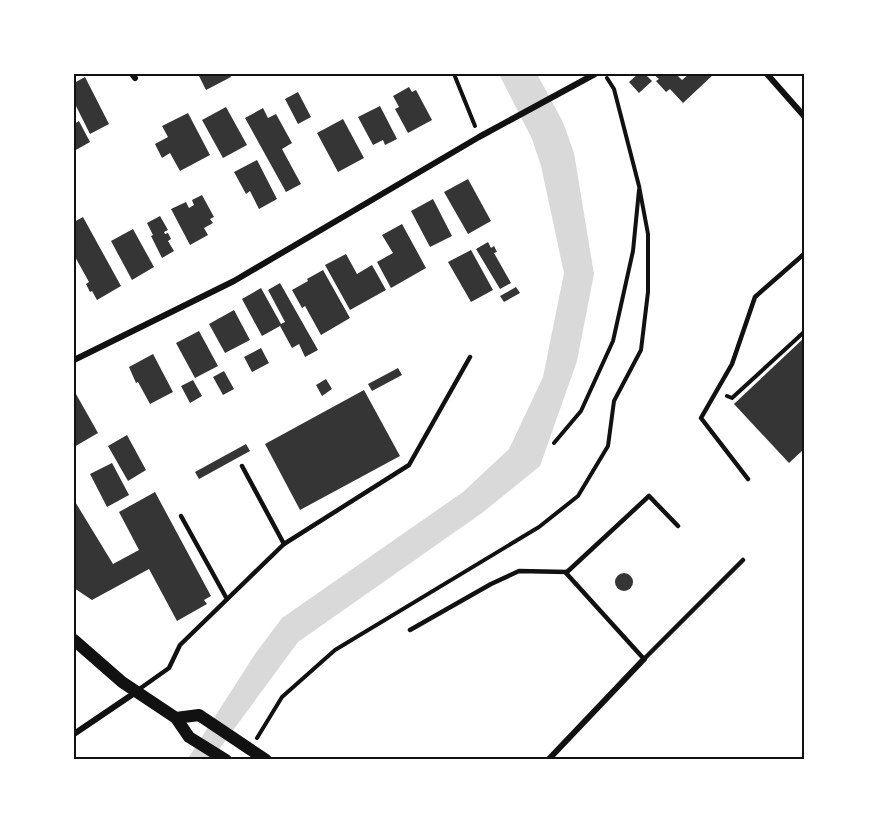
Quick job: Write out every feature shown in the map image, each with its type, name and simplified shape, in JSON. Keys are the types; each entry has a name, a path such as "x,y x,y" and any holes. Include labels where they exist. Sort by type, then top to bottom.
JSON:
{"main road":[{"path":"74,640 136,692 176,718 189,737 226,759"},
{"path":"176,718 199,716 266,759"}],"street":[{"path":"74,360 234,281 479,137 595,74"},
{"path":"767,74 804,116"},
{"path":"548,759 644,659"},
{"path":"74,734 136,692"}],"lane":[{"path":"748,479 701,418 732,364 755,297 804,254"},
{"path":"136,692 169,668 180,645 284,544 409,465 470,357"},
{"path":"242,466 284,544"},
{"path":"410,630 491,584 519,571 567,572 650,496 678,526"},
{"path":"181,516 227,598"},
{"path":"567,572 644,659 743,560"}],"path":[{"path":"454,74 479,137"},
{"path":"255,742 282,697 335,650 539,526 578,496 608,446 614,401 641,350 648,291 648,234 639,186 614,88 604,74"},
{"path":"554,443 581,411 613,341 633,251 639,186"},
{"path":"716,390 732,398 804,332"}],"shaded area":[{"path":"499,74 537,74 563,122 574,153 594,274 577,361 540,466 482,513 298,642 212,759 187,760 255,654 282,618 463,492 509,449 543,377 564,273 541,166 532,139"}],"building":[{"path":"198,74 229,74 231,77 206,90"},
{"path":"638,74 645,74 652,81 639,93 629,82"},
{"path":"653,74 676,74 682,80 689,74 714,74 683,103 670,89 666,92 656,81 659,79"},
{"path":"85,77 109,124 90,134 74,102 74,83"},
{"path":"409,87 412,92 416,90 432,120 408,133 395,109 399,107 393,96"},
{"path":"298,92 311,117 298,124 285,99"},
{"path":"380,106 397,139 385,145 383,140 373,145 358,117"},
{"path":"226,107 247,145 223,158 202,120"},
{"path":"263,108 268,118 276,114 292,143 282,149 301,184 286,192 245,118"},
{"path":"188,113 210,155 180,171 170,153 162,158 155,144 168,137 162,126"},
{"path":"343,119 364,158 338,172 317,133"},
{"path":"79,121 90,142 74,151 74,124"},
{"path":"257,160 277,199 259,209 250,191 246,194 234,172"},
{"path":"468,179 491,221 468,234 444,192"},
{"path":"202,195 214,217 210,219 213,223 204,228 208,235 190,245 171,209 186,202 189,208 194,205 192,200"},
{"path":"433,199 452,236 430,247 411,211"},
{"path":"160,216 168,230 164,232 168,233 171,239 168,241 174,251 162,258 147,223"},
{"path":"83,217 121,286 97,300 92,291 90,292 86,284 89,282 74,255 74,222"},
{"path":"402,224 426,268 391,288 377,262 393,253 382,235"},
{"path":"133,229 154,267 132,280 111,241"},
{"path":"488,242 491,248 494,246 497,252 494,253 511,283 500,289 476,249"},
{"path":"471,250 493,290 471,302 448,262"},
{"path":"346,254 357,274 372,265 386,290 350,310 325,265"},
{"path":"323,270 350,318 321,335 305,306 302,308 292,290"},
{"path":"280,283 318,350 305,357 299,344 292,348 280,326 262,336 242,299 261,288 281,324 285,322 268,290"},
{"path":"516,287 520,293 504,302 500,296"},
{"path":"234,310 250,340 225,353 209,324"},
{"path":"199,331 218,366 195,378 176,343"},
{"path":"804,338 804,449 789,463 734,404"},
{"path":"261,348 269,363 252,372 244,357"},
{"path":"153,354 173,392 150,404 138,382 136,383 129,367"},
{"path":"398,368 402,375 372,391 368,384"},
{"path":"224,371 234,389 223,395 213,377"},
{"path":"326,379 332,389 322,396 316,385"},
{"path":"193,380 202,396 190,403 181,386"},
{"path":"364,390 400,456 300,510 265,444"},
{"path":"76,394 98,433 74,447 74,396"},
{"path":"127,435 146,470 128,481 108,446"},
{"path":"246,444 250,451 199,479 195,472"},
{"path":"112,463 129,495 107,507 90,474"},
{"path":"155,492 211,596 204,600 207,604 177,621 149,569 92,600 74,588 74,500 113,564 139,550 119,512"},
{"path":"624,573 630,576 633,582 630,588 624,591 618,588 615,582 618,576"}]}
